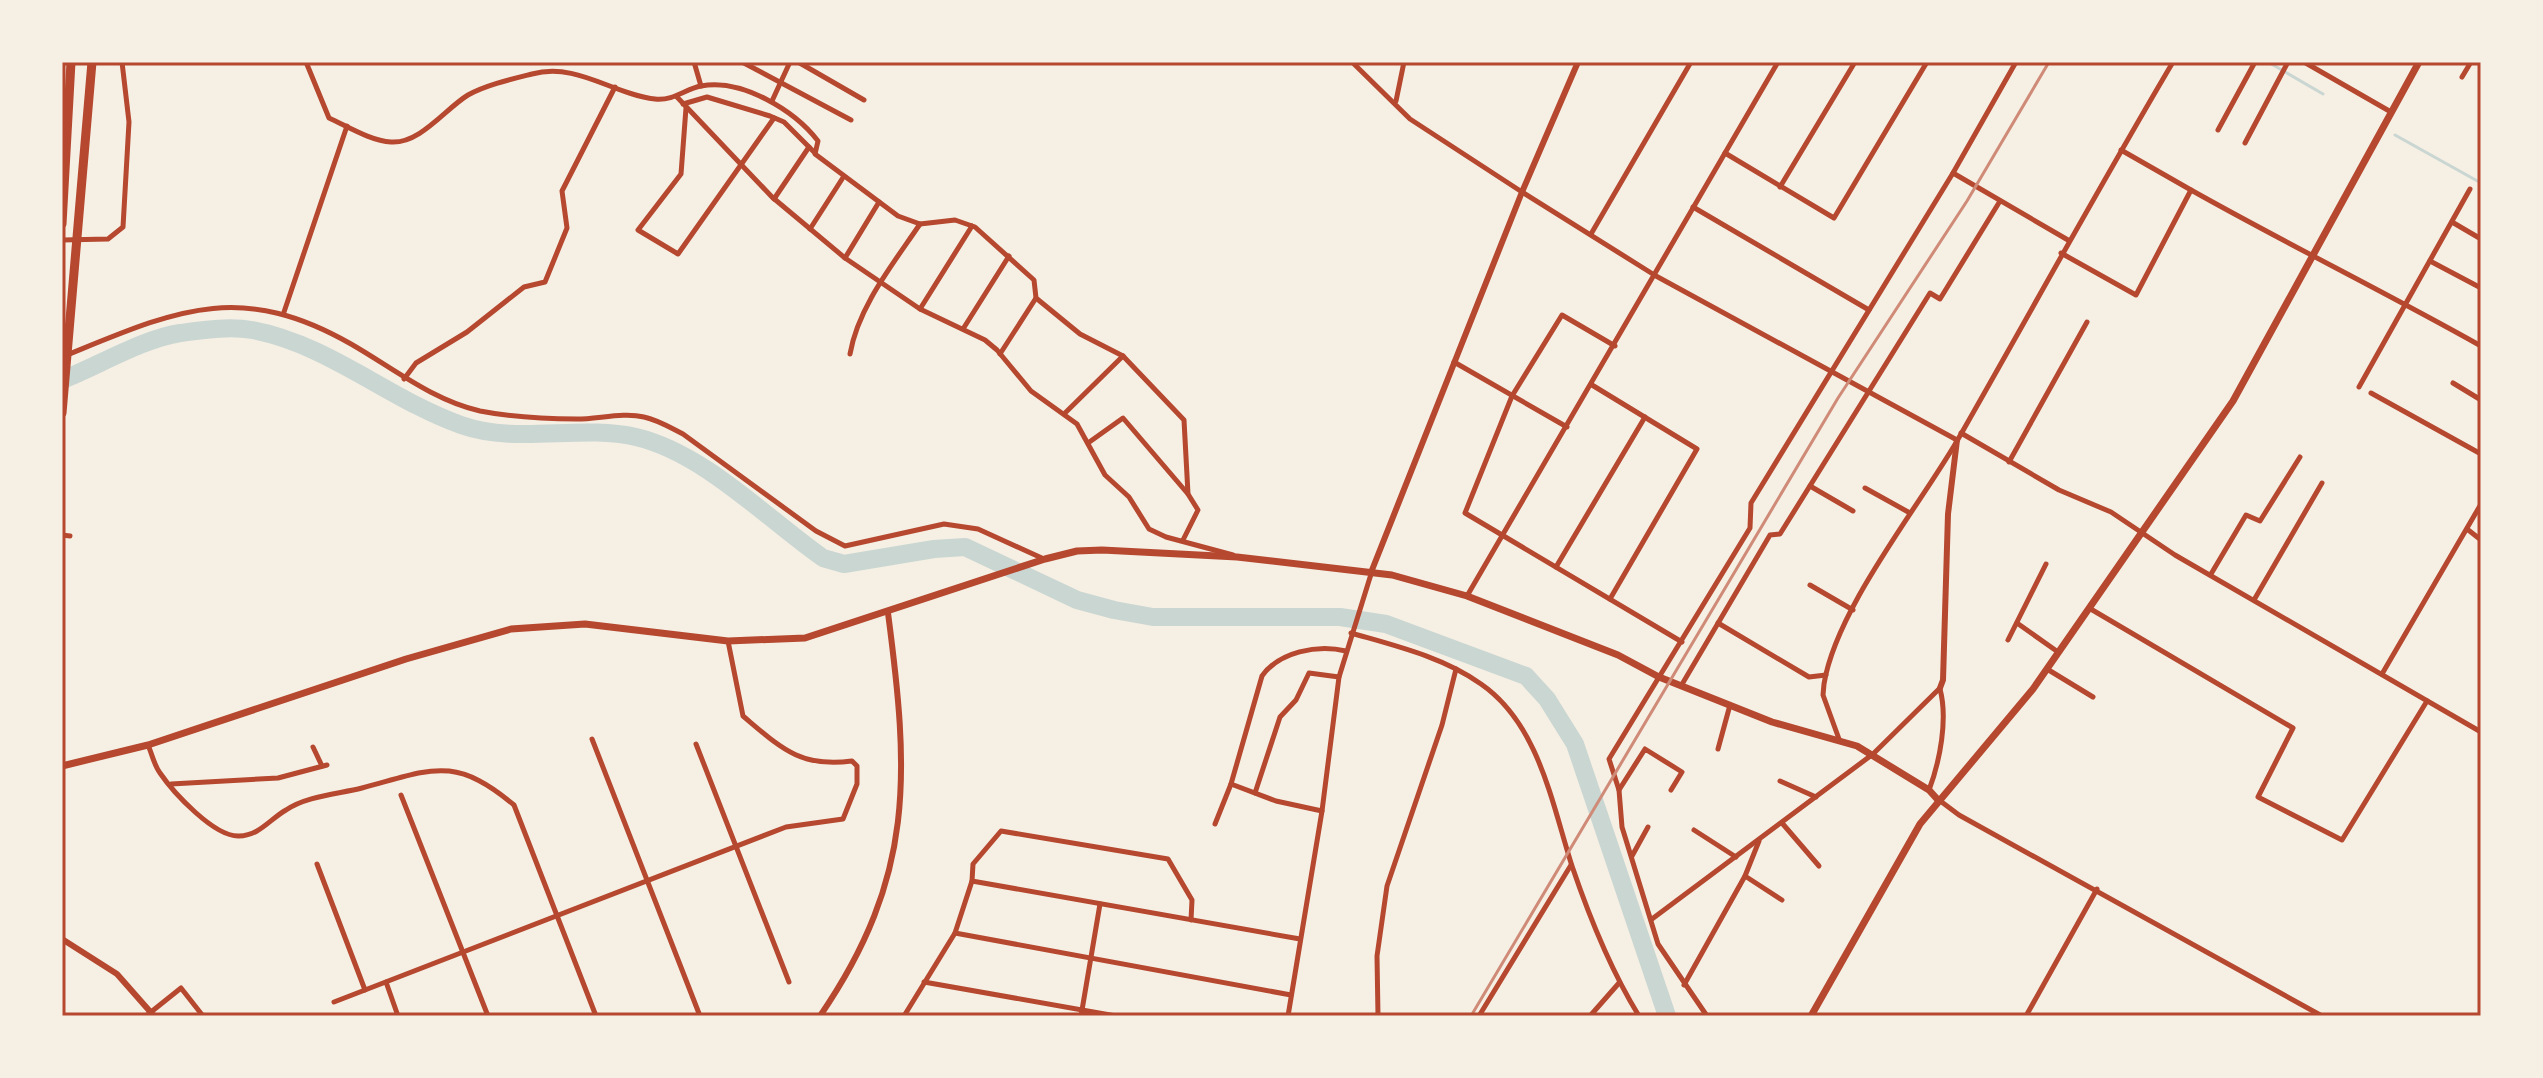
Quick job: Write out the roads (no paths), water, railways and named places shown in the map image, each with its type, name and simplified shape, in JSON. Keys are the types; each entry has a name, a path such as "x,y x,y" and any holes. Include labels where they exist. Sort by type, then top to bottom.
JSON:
{"highway":[{"path":"62,224 71,62"},
{"path":"62,413 92,62"}],"main road":[{"path":"1811,1016 1906,845 1938,800 2059,653 2233,401 2419,62"},
{"path":"62,766 148,745 406,659 511,629 585,624 728,641 805,638 1045,559 1077,551 1102,550 1237,557 1372,570 1467,596 1618,655 1659,677 1772,722 1839,739 1873,754 1929,790 1938,800"}],"street":[{"path":"62,240 108,239 123,227 129,122 122,62"},
{"path":"306,62 324,111 347,126 390,142 416,135 469,95 535,73 566,71 656,99 677,97 701,86 733,88 772,102 806,125 818,141 815,154"},
{"path":"694,62 701,86"},
{"path":"742,62 782,80 851,120"},
{"path":"772,102 790,62"},
{"path":"798,62 864,100"},
{"path":"1352,62 1410,119 1656,276 2059,490 2111,512 2254,600 2481,732"},
{"path":"1396,102 1404,62"},
{"path":"1288,1016 1322,811 1339,677 1351,633 1372,570 1454,362 1578,62"},
{"path":"1591,234 1691,62"},
{"path":"1467,596 1778,62"},
{"path":"1780,187 1855,62"},
{"path":"1725,153 1834,218 1927,62"},
{"path":"1707,1016 1658,944 1622,827 1619,790 1609,759 1750,528 1751,503 1953,173 2016,62"},
{"path":"1839,739 1823,695 1826,675 1853,610 1959,437 2068,240 2173,62"},
{"path":"2218,130 2255,62"},
{"path":"2304,62 2392,113"},
{"path":"2462,77 2471,62"},
{"path":"2245,143 2287,64"},
{"path":"404,379 416,363 467,332 524,287 545,282 567,228 562,191 615,87"},
{"path":"677,97 774,199 845,258 920,309 985,340 1031,391 1065,413 1077,424 1105,475 1129,497 1149,529 1237,557"},
{"path":"685,106 707,97 784,122 815,154 898,216 920,224 955,220 972,226 1009,255 1034,280 1036,298 1000,354"},
{"path":"685,106 681,174 638,230 678,254 774,118"},
{"path":"284,312 347,126"},
{"path":"774,199 809,147"},
{"path":"2121,150 2312,259 2406,304 2481,346"},
{"path":"1953,173 2068,240"},
{"path":"810,229 844,175"},
{"path":"2359,387 2470,189"},
{"path":"2061,253 2136,295 2191,190"},
{"path":"1681,686 1770,535 1780,534 1930,293 1940,299 2000,201"},
{"path":"845,258 879,202"},
{"path":"1693,207 1869,310"},
{"path":"2452,222 2481,239"},
{"path":"850,354 853,334 880,284 920,224"},
{"path":"920,309 972,226"},
{"path":"963,329 1009,255"},
{"path":"2430,261 2481,288"},
{"path":"1036,298 1080,334 1123,356 1184,420 1188,494"},
{"path":"62,357 135,328 211,307 284,312 351,344 404,379 465,407 501,415 577,419 641,416 660,422 683,434 816,531 845,546 944,524 978,529 1045,559"},
{"path":"1615,346 1562,315 1512,396 1465,513 1682,642"},
{"path":"2009,462 2087,322"},
{"path":"1065,413 1123,356"},
{"path":"1454,362 1567,427"},
{"path":"2453,383 2481,400"},
{"path":"1592,385 1697,449 1610,599"},
{"path":"2371,393 2481,454"},
{"path":"1556,567 1645,417"},
{"path":"1088,443 1123,418 1198,510 1183,540"},
{"path":"1652,919 1873,754 1940,688 1943,680 1948,514 1959,437"},
{"path":"2211,574 2246,515 2260,521 2300,457"},
{"path":"2254,600 2322,483"},
{"path":"1810,486 1853,511"},
{"path":"1865,488 1910,513"},
{"path":"2382,674 2481,504"},
{"path":"2467,529 2481,540"},
{"path":"62,535 70,536"},
{"path":"2008,640 2046,564"},
{"path":"1810,585 1853,610"},
{"path":"2089,608 2293,728 2258,797 2342,840 2427,701"},
{"path":"820,1016 850,973 873,924 898,829 904,780 901,708 888,613"},
{"path":"1718,623 1809,677 1826,675"},
{"path":"2017,623 2059,653"},
{"path":"1351,633 1456,669 1493,694 1524,733 1548,783 1572,864 1619,983 1639,1016"},
{"path":"334,1002 786,827 843,819 858,774 852,761 819,764 802,760 743,716 728,641"},
{"path":"1215,824 1231,784 1262,676 1273,661 1326,646 1346,651"},
{"path":"1378,1016 1377,956 1387,886 1442,725 1456,669"},
{"path":"2047,669 2093,697"},
{"path":"1255,793 1280,717 1296,700 1309,673 1339,677"},
{"path":"1929,790 1935,773 1944,703 1940,688"},
{"path":"1718,749 1730,705"},
{"path":"592,739 700,1016"},
{"path":"696,744 789,982"},
{"path":"148,745 158,771 208,823 223,833 238,837 254,833 300,803 422,770 443,769 460,773 492,787 514,805 596,1016"},
{"path":"170,784 278,778 324,766 313,747"},
{"path":"1619,790 1645,749 1682,772 1671,790"},
{"path":"1780,781 1816,797"},
{"path":"1231,784 1276,801 1322,811"},
{"path":"401,795 465,951 488,1016"},
{"path":"1938,800 1959,815 2322,1016"},
{"path":"1782,823 1819,866"},
{"path":"1631,857 1648,827"},
{"path":"1694,830 1736,857"},
{"path":"904,1016 955,933 972,881 973,864 1001,831 1168,859 1192,900 1191,920"},
{"path":"1684,985 1745,876 1760,839"},
{"path":"317,864 365,990"},
{"path":"1479,1016 1572,864"},
{"path":"1745,876 1782,900"},
{"path":"972,881 1300,939"},
{"path":"2026,1016 2097,889"},
{"path":"1081,1013 1100,904"},
{"path":"955,933 1291,995"},
{"path":"62,939 117,974 150,1015 181,988 203,1016"},
{"path":"924,981 1081,1013 1116,1016"},
{"path":"386,982 398,1016"},
{"path":"1590,1016 1619,983"}],"waterway":[{"path":"2268,62 2323,94"},
{"path":"2395,135 2481,183"},
{"path":"62,380 165,336 216,329 252,330 307,347 409,402 461,425 504,433 614,434 661,445 734,488 823,558 844,564 965,547 1077,600 1114,610 1153,617 1340,617 1386,624 1526,676 1547,699 1575,744 1667,1016"}],"railway":[{"path":"1471,1016 1838,398 1967,201 2049,62"}]}
